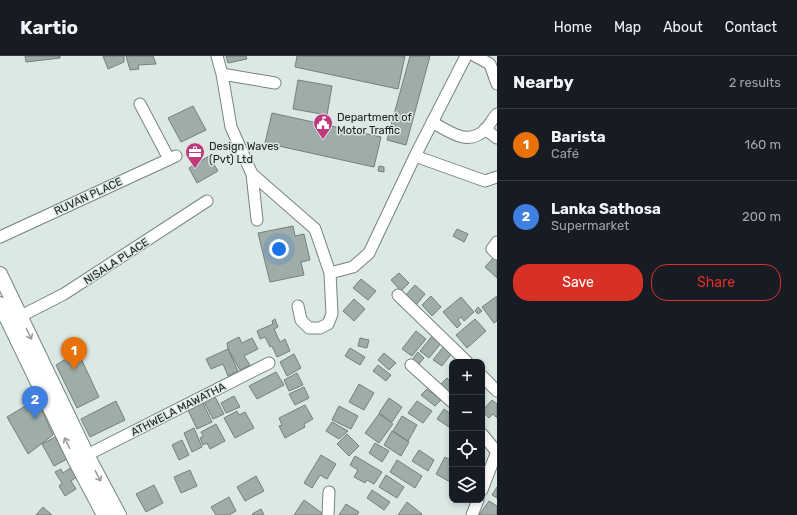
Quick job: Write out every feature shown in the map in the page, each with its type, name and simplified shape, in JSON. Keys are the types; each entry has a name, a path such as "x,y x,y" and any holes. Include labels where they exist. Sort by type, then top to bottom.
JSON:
{"main road":[{"path":"0,274 87,455 119,515"},
{"path":"0,304 76,462 104,515"}],"street":[{"path":"217,56 222,74 231,127 252,174 256,220"},
{"path":"330,272 353,267 369,253 415,156 466,56"},
{"path":"476,56 490,64 497,84"},
{"path":"222,74 275,83"},
{"name":"RUVAN PLACE","path":"0,237 172,158 140,104"},
{"path":"432,122 461,138 476,136 485,129 497,114"},
{"path":"485,129 497,138"},
{"path":"415,156 485,181 497,177"},
{"path":"252,174 315,229 330,272 332,314 328,324 320,328 309,328 301,320 298,306"},
{"name":"NISALA PLACE","path":"21,316 64,294 208,201"},
{"path":"497,242 492,249 497,254"},
{"path":"398,295 464,359"},
{"name":"ATHWELA MAWATHA","path":"87,455 269,363"},
{"path":"411,366 449,399"},
{"path":"485,379 497,391"},
{"path":"485,438 497,452 485,482"},
{"path":"328,515 329,492"},
{"path":"472,515 477,503"}],"building":[{"path":"25,56 60,56 60,58 26,62"},
{"path":"103,56 124,56 124,62 108,69"},
{"path":"126,56 153,56 156,64 138,65 139,69 130,70"},
{"path":"226,56 246,56 247,59 228,63"},
{"path":"297,56 405,56 398,89 295,67"},
{"path":"410,56 430,56 406,145 387,140"},
{"path":"298,80 332,86 327,115 293,109"},
{"path":"193,106 206,130 181,142 168,118"},
{"path":"272,113 381,137 374,167 265,143"},
{"path":"209,156 218,171 197,183 189,168"},
{"path":"379,166 384,167 384,172 378,171"},
{"path":"293,226 295,236 304,234 310,260 301,262 304,275 270,282 258,233"},
{"path":"457,229 468,234 464,242 453,236"},
{"path":"495,256 497,258 497,278 485,267"},
{"path":"399,273 409,283 401,291 391,280"},
{"path":"361,279 376,291 368,300 353,288"},
{"path":"415,285 425,294 416,305 405,296"},
{"path":"431,296 441,307 432,316 422,305"},
{"path":"497,296 497,321 494,323 482,307"},
{"path":"461,297 474,312 464,321 461,317 458,320 461,324 457,328 443,312"},
{"path":"354,299 365,309 354,321 343,311"},
{"path":"478,307 482,311 478,314 475,311"},
{"path":"275,319 278,327 274,329 280,342 285,339 290,351 277,357 272,346 270,347 265,337 260,339 257,331 273,324 272,321"},
{"path":"475,319 486,331 467,348 456,335"},
{"path":"416,331 426,339 412,356 402,349"},
{"path":"433,335 442,342 429,358 420,351"},
{"path":"239,337 242,343 252,338 258,349 244,356 250,365 240,370 228,349 227,343"},
{"path":"360,338 369,340 367,348 358,346"},
{"path":"444,346 452,353 442,366 433,360"},
{"path":"350,348 365,357 360,365 345,356"},
{"path":"228,349 238,371 228,376 223,364 211,369 206,359"},
{"path":"78,352 99,397 77,408 56,365"},
{"path":"418,352 424,358 418,365 412,360"},
{"path":"384,353 396,363 389,370 378,360"},
{"path":"294,354 301,368 287,376 280,362"},
{"path":"378,365 391,375 386,381 373,371"},
{"path":"276,372 284,385 257,399 249,386"},
{"path":"297,373 303,385 289,391 284,380"},
{"path":"447,378 449,380 449,392 441,384"},
{"path":"359,384 374,393 364,410 349,402"},
{"path":"304,387 309,398 295,405 289,394"},
{"path":"427,389 441,400 435,406 421,395"},
{"path":"214,395 224,414 213,419 203,400"},
{"path":"234,396 240,407 226,413 221,403"},
{"path":"389,398 402,407 392,422 379,413"},
{"path":"37,399 53,435 28,454 7,417"},
{"path":"492,400 497,404 497,418 493,414 489,418 485,414 485,408"},
{"path":"116,401 125,420 90,437 81,419"},
{"path":"202,401 212,422 197,429 187,408"},
{"path":"417,401 432,411 423,423 408,413"},
{"path":"305,405 313,419 304,424 305,427 285,438 279,426 282,425 279,418"},
{"path":"339,406 358,416 351,429 332,420"},
{"path":"444,409 449,413 449,427 437,419"},
{"path":"237,411 239,415 245,412 254,428 235,438 224,418"},
{"path":"379,414 393,424 379,443 365,433"},
{"path":"402,416 417,425 408,441 393,431"},
{"path":"332,422 348,431 339,439 326,431"},
{"path":"216,424 225,441 210,449 207,443 203,445 200,438 203,436 201,432"},
{"path":"194,428 202,447 192,452 184,433"},
{"path":"392,431 409,442 401,456 384,445"},
{"path":"347,434 359,446 349,456 337,444"},
{"path":"57,436 69,458 54,466 42,444"},
{"path":"182,440 189,455 179,460 172,445"},
{"path":"375,443 389,451 382,462 369,453"},
{"path":"419,450 434,460 428,471 412,461"},
{"path":"321,455 336,464 327,479 320,475 312,488 304,483"},
{"path":"355,456 382,472 374,484 367,480 365,483 354,477 358,470 350,465"},
{"path":"445,457 449,459 449,481 436,474"},
{"path":"397,460 422,476 415,488 390,472"},
{"path":"72,467 78,476 71,481 76,489 65,496 59,486 62,483 55,472 61,469 63,473"},
{"path":"190,470 197,486 181,493 174,477"},
{"path":"386,475 404,487 397,498 379,487"},
{"path":"256,476 264,491 245,501 237,487"},
{"path":"154,485 163,503 146,512 136,494"},
{"path":"497,487 497,498 492,495"},
{"path":"372,490 390,502 384,510 367,498"},
{"path":"229,497 236,511 229,515 216,515 211,507"},
{"path":"304,500 322,513 321,515 294,515"},
{"path":"489,501 497,506 497,515 479,515"},
{"path":"407,502 422,514 398,515"},
{"path":"346,504 359,512 357,515 339,515"},
{"path":"43,507 52,515 36,515"},
{"path":"261,509 264,515 252,514"}],"place":[{"name":"Department of Motor Traffic","path":"323,140"},
{"name":"Design Waves (Pvt) Ltd","path":"195,169"},
{"name":"Barista","path":"74,370"},
{"name":"Lanka Sathosa","path":"35,419"}]}
